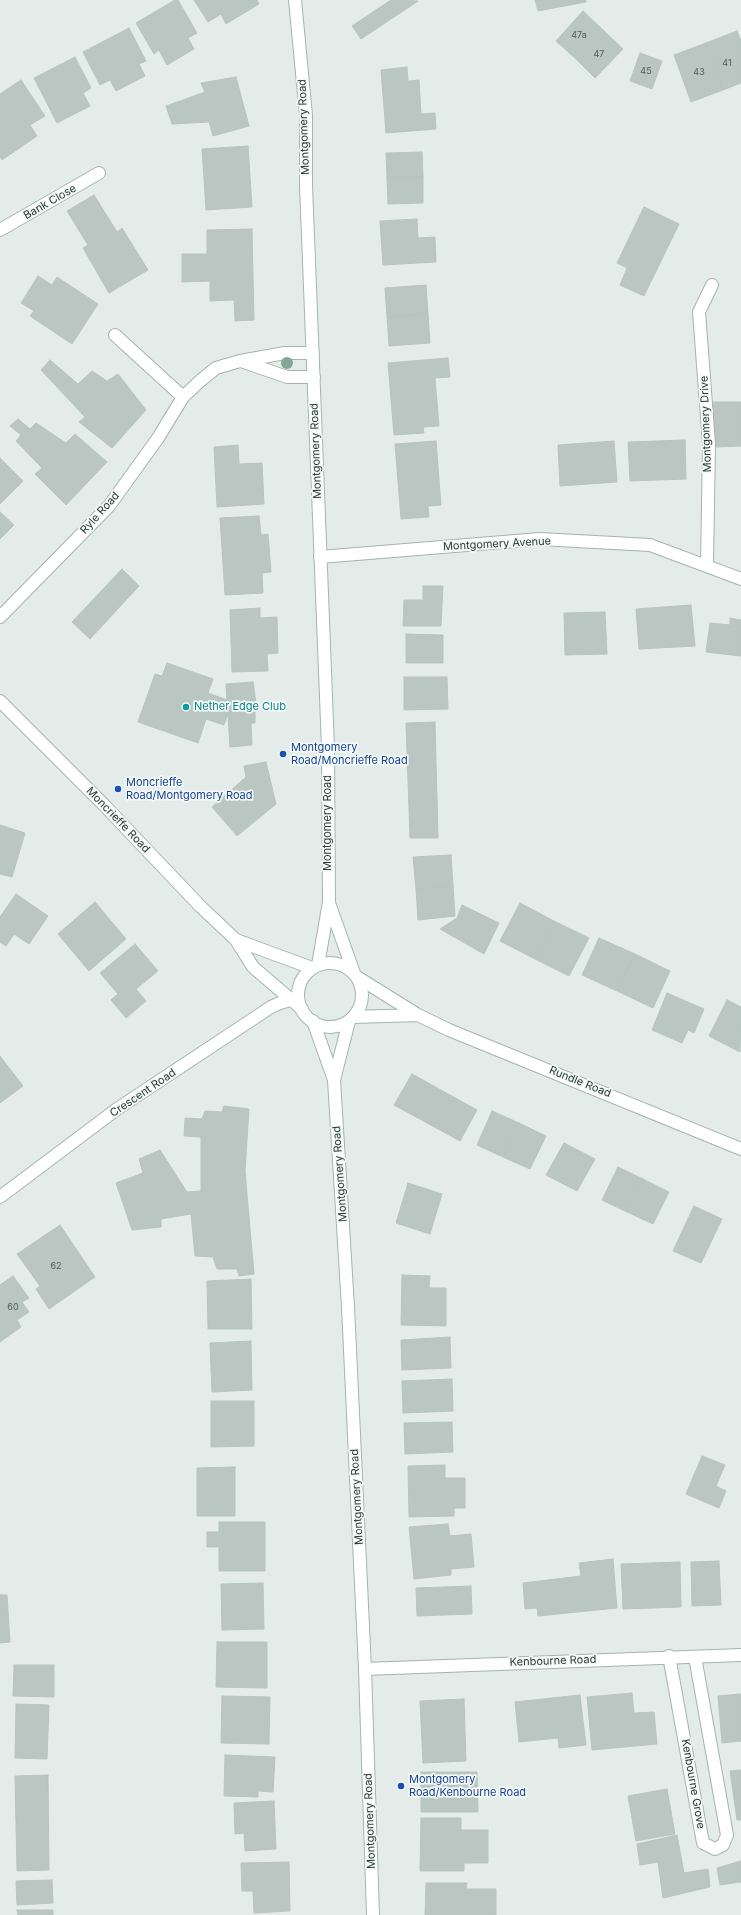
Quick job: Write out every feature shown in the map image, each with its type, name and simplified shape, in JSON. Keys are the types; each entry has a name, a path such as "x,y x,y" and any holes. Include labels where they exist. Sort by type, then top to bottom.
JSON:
{"street":[{"name":"Montgomery Road","path":"295,0 306,115 306,185 328,748 329,902 315,967"},
{"name":"Bank Close","path":"0,230 99,173"},
{"name":"Montgomery Drive","path":"707,565 708,444 700,312 712,285"},
{"path":"115,335 183,397"},
{"name":"Ryle Road","path":"0,616 109,506 158,438 183,397 200,381 216,368 240,361 285,353 313,353"},
{"path":"240,361 287,377 314,377"},
{"name":"Montgomery Avenue","path":"320,557 540,539 650,545 707,565 741,579"},
{"name":"Moncrieffe Road","path":"0,701 105,806 200,906 236,940 253,967 302,1009"},
{"name":"Montgomery Road","path":"329,902 355,975"},
{"name":"Moncrieffe Road","path":"236,940 315,967"},
{"path":"328,963 338,964 355,975 362,993 361,1002 351,1019 331,1027 313,1021 302,1009 299,1001 300,986 307,973 315,967 328,963"},
{"name":"Rundle Road","path":"355,975 418,1016 741,1149"},
{"name":"Crescent Road","path":"0,1196 117,1109 271,1007 292,1000"},
{"name":"Rundle Road","path":"351,1019 418,1016"},
{"name":"Montgomery Road","path":"334,1080 351,1019"},
{"name":"Montgomery Road","path":"313,1021 334,1080 348,1300 365,1669 373,1915"},
{"name":"Kenbourne Road","path":"365,1669 669,1656 695,1657 741,1655"},
{"name":"Kenbourne Grove","path":"669,1656 703,1842 715,1849 723,1845 727,1835 695,1657"}],"building":[{"path":"175,0 178,0 197,33 188,38 194,49 167,65 159,50 154,54 136,23"},
{"path":"194,0 257,0 259,4 226,24 221,14 208,22"},
{"path":"391,0 418,1 361,39 352,26"},
{"path":"535,0 586,0 586,2 538,11"},
{"path":"583,11 603,30 576,59 556,41"},
{"path":"129,28 146,61 139,64 145,76 116,91 110,80 100,85 83,52"},
{"path":"603,30 623,49 595,78 576,59"},
{"path":"737,31 741,41 741,83 723,90 706,43"},
{"path":"706,43 723,90 691,102 674,55"},
{"path":"640,53 662,61 652,89 630,81"},
{"path":"75,57 91,88 83,93 90,106 57,123 34,78"},
{"path":"407,67 408,81 419,80 421,114 435,113 436,129 386,133 381,70"},
{"path":"236,77 249,126 213,136 209,122 172,124 166,106 205,92 201,83"},
{"path":"21,80 45,116 30,125 37,136 2,160 0,157 0,94"},
{"path":"248,146 252,207 206,210 202,149"},
{"path":"422,152 423,177 387,179 386,153"},
{"path":"423,177 423,203 388,204 387,179"},
{"path":"94,195 117,232 122,228 148,270 109,293 83,248 88,245 67,211"},
{"path":"644,207 679,224 644,296 620,285 627,268 617,263"},
{"path":"417,219 418,238 435,237 436,262 383,265 380,221"},
{"path":"252,229 254,320 235,321 234,300 210,301 210,281 182,282 182,254 207,254 207,230"},
{"path":"38,276 52,285 57,277 98,304 72,344 30,316 34,311 21,303"},
{"path":"426,285 428,314 387,317 385,288"},
{"path":"428,314 430,343 389,346 387,317"},
{"path":"448,358 450,377 435,378 439,426 423,427 424,433 394,435 388,363"},
{"path":"50,360 78,384 92,371 107,381 118,374 146,410 112,448 79,422 85,417 41,370"},
{"path":"713,402 741,402 741,446 714,447"},
{"path":"18,419 30,429 36,423 66,443 75,434 107,462 66,505 35,474 42,468 16,441 21,435 10,426"},
{"path":"685,440 686,479 630,481 628,442"},
{"path":"436,441 441,505 428,506 429,517 401,519 395,444"},
{"path":"614,441 617,482 560,486 558,445"},
{"path":"238,445 239,464 262,463 264,504 217,507 214,447"},
{"path":"0,458 23,481 0,504"},
{"path":"0,512 14,525 0,539"},
{"path":"259,516 261,535 268,534 271,572 262,573 263,593 225,595 220,518"},
{"path":"122,569 139,586 90,639 72,622"},
{"path":"423,586 443,586 441,626 403,626 404,600 423,600"},
{"path":"691,605 695,646 639,649 636,609"},
{"path":"260,608 260,618 277,617 278,653 267,654 268,671 232,672 230,610"},
{"path":"605,612 607,654 565,655 564,613"},
{"path":"730,618 741,620 741,656 706,652 710,623 730,625"},
{"path":"406,634 443,635 443,663 406,663"},
{"name":"Nether Edge Club","path":"167,663 213,679 208,693 227,700 228,714 224,725 206,719 198,743 138,722 155,674 162,676"},
{"path":"404,677 447,677 448,709 404,710"},
{"path":"253,682 257,710 255,710 255,723 251,723 252,745 230,747 226,684"},
{"path":"435,722 438,838 410,838 406,723"},
{"path":"266,762 276,804 237,836 212,807 246,777 244,766"},
{"path":"0,825 25,833 12,877 0,874"},
{"path":"451,855 453,886 416,889 413,857"},
{"path":"453,886 455,916 418,920 416,889"},
{"path":"16,894 48,916 29,944 14,934 6,946 0,942 0,917"},
{"path":"95,902 126,939 89,971 58,934"},
{"path":"520,903 554,921 535,959 500,941"},
{"path":"462,905 499,923 484,954 440,929 457,918"},
{"path":"554,921 589,938 569,976 535,959"},
{"path":"599,938 635,954 617,991 582,975"},
{"path":"135,944 158,971 136,989 146,1001 126,1018 111,1000 118,994 100,973"},
{"path":"635,954 670,971 653,1008 617,991"},
{"path":"667,993 704,1009 694,1033 688,1030 682,1043 652,1030"},
{"path":"727,1000 741,1007 740,1052 709,1036"},
{"path":"0,1056 23,1086 0,1103"},
{"path":"412,1074 477,1110 460,1141 394,1105"},
{"path":"224,1106 249,1109 245,1171 254,1274 239,1276 237,1269 217,1269 213,1257 195,1256 191,1214 161,1219 161,1227 132,1230 116,1183 143,1173 139,1159 160,1150 187,1192 201,1191 201,1137 184,1136 185,1118 202,1119 205,1111 222,1112"},
{"path":"492,1111 519,1123 503,1157 477,1145"},
{"path":"519,1123 546,1136 530,1169 503,1157"},
{"path":"564,1143 595,1159 577,1191 546,1175"},
{"path":"618,1167 643,1179 627,1212 602,1200"},
{"path":"643,1179 669,1192 653,1224 627,1212"},
{"path":"408,1183 442,1194 430,1234 396,1223"},
{"path":"694,1206 722,1219 701,1263 673,1251"},
{"path":"60,1225 95,1277 49,1309 36,1289 40,1286 17,1254"},
{"path":"402,1275 430,1276 429,1288 446,1288 446,1326 401,1325"},
{"path":"13,1276 29,1298 22,1302 29,1312 17,1320 21,1327 0,1342 0,1285"},
{"path":"251,1279 252,1329 208,1329 207,1281"},
{"path":"450,1337 451,1368 402,1370 401,1340"},
{"path":"251,1341 252,1390 212,1392 210,1343"},
{"path":"452,1379 453,1411 403,1413 402,1381"},
{"path":"211,1401 254,1401 254,1446 211,1447"},
{"path":"452,1422 453,1452 405,1454 404,1423"},
{"path":"702,1456 725,1465 716,1486 726,1491 719,1508 686,1494"},
{"path":"445,1465 445,1478 465,1478 465,1508 454,1508 454,1516 409,1517 408,1466"},
{"path":"235,1467 235,1516 197,1516 197,1468"},
{"path":"219,1522 265,1522 265,1571 219,1571 219,1547 207,1547 207,1532 219,1532"},
{"path":"448,1524 450,1536 471,1534 474,1567 451,1569 451,1575 414,1579 409,1527"},
{"path":"613,1559 617,1608 538,1616 537,1608 525,1609 523,1583 581,1576 579,1563"},
{"path":"719,1561 721,1605 692,1606 691,1562"},
{"path":"680,1562 681,1607 623,1609 621,1564"},
{"path":"263,1583 264,1629 222,1630 221,1584"},
{"path":"471,1586 472,1614 417,1616 416,1588"},
{"path":"0,1595 7,1595 10,1642 0,1643"},
{"path":"217,1642 267,1642 267,1688 216,1687"},
{"path":"14,1665 54,1665 54,1697 13,1696"},
{"path":"632,1693 634,1713 654,1712 657,1744 592,1750 587,1697"},
{"path":"741,1694 741,1741 722,1743 718,1696"},
{"path":"580,1695 586,1745 559,1748 558,1738 519,1742 515,1702"},
{"path":"222,1696 270,1697 269,1744 221,1743"},
{"path":"464,1699 466,1761 423,1763 420,1701"},
{"path":"16,1704 49,1705 47,1759 15,1758"},
{"path":"225,1755 275,1757 273,1792 258,1791 258,1797 224,1796"},
{"path":"741,1770 741,1820 737,1820 730,1771"},
{"path":"421,1772 477,1772 478,1812 421,1812"},
{"path":"48,1775 49,1870 17,1871 15,1776"},
{"path":"667,1789 675,1834 636,1841 628,1796"},
{"path":"274,1801 276,1849 245,1851 244,1833 235,1834 234,1803"},
{"path":"421,1818 461,1818 461,1830 488,1830 488,1863 464,1863 464,1871 420,1871"},
{"path":"677,1835 684,1873 708,1869 710,1887 663,1898 658,1862 640,1865 637,1844"},
{"path":"741,1861 741,1882 720,1885 717,1868"},
{"path":"289,1862 290,1911 254,1913 253,1891 242,1891 241,1863"},
{"path":"52,1880 53,1903 17,1905 16,1881"},
{"path":"426,1883 467,1883 466,1889 496,1889 496,1915 425,1915"},
{"path":"17,1910 53,1910 53,1915 18,1915"}],"place":[{"name":"Nether Edge Club","path":"186,707"},
{"name":"Montgomery Road/Moncrieffe Road","path":"283,754"},
{"name":"Moncrieffe Road/Montgomery Road","path":"118,789"},
{"name":"Montgomery Road/Kenbourne Road","path":"401,1786"}]}
